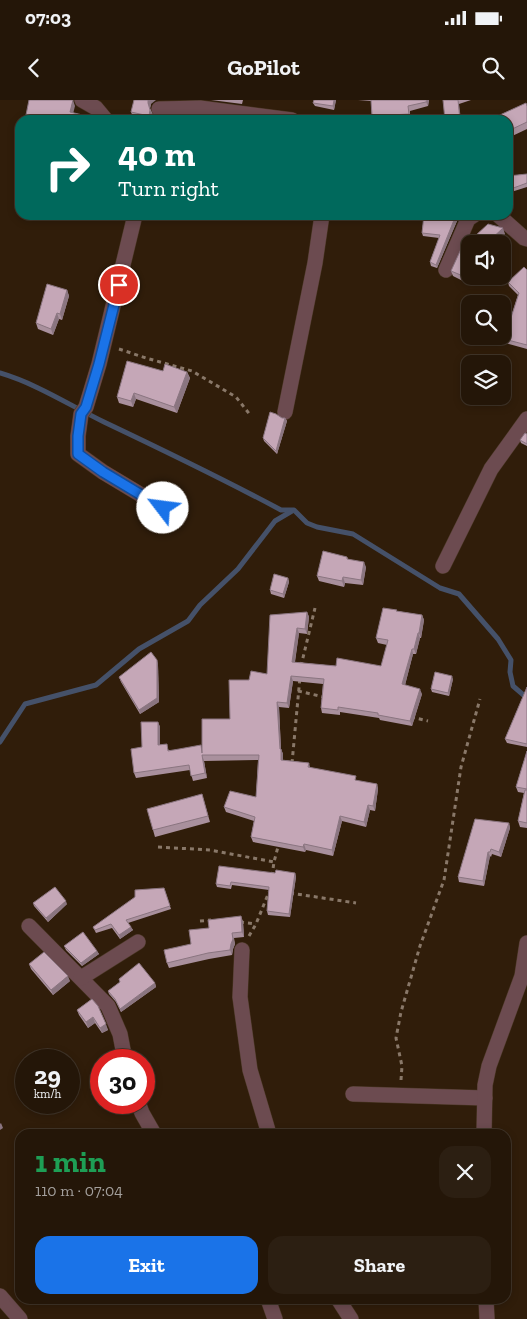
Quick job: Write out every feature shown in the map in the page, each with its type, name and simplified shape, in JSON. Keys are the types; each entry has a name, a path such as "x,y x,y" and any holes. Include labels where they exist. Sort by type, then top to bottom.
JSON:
{"street":[{"path":"82,100 96,108 102,115"},
{"path":"158,110 200,108 254,115"},
{"path":"134,220 99,364 83,410 78,436 78,454 103,472 163,508"},
{"path":"285,412 315,263 321,220"},
{"path":"446,270 468,220"},
{"path":"504,220 527,239"},
{"path":"443,566 491,469 527,419"},
{"path":"29,926 108,1006 120,1034 123,1049"},
{"path":"81,978 138,942"},
{"path":"484,1129 485,1085 489,1066 522,976 527,943"},
{"path":"242,950 240,997 250,1070 268,1129"},
{"path":"353,1094 485,1098"},
{"path":"143,1114 151,1129"},
{"path":"0,1296 20,1319"},
{"path":"270,1304 276,1319"},
{"path":"341,1304 351,1319"},
{"path":"486,1304 487,1319"}],"path":[{"path":"104,344 146,358 192,370 236,397 251,416"},
{"path":"292,770 301,665 315,608"},
{"path":"298,691 326,698"},
{"path":"399,1096 402,1066 396,1038 401,1012 420,946 444,880 461,767 480,699"},
{"path":"410,717 428,721"},
{"path":"271,881 279,843"},
{"path":"158,846 210,850 274,862"},
{"path":"242,950 256,924 270,890"},
{"path":"289,893 356,904"},
{"path":"200,921 216,920"},
{"path":"232,921 256,924"}],"building":[{"path":"29,100 73,100 70,112 82,115 26,115"},
{"path":"134,100 148,100 149,115 131,112"},
{"path":"314,100 334,100 333,106 313,103"},
{"path":"371,100 427,100 426,102 408,106 409,114 372,115"},
{"path":"443,100 458,100 460,115 444,115"},
{"path":"526,103 527,122 513,129 513,115 500,115"},
{"path":"527,174 527,183 513,188 513,175"},
{"path":"423,220 454,220 436,265 430,262 440,235 422,233"},
{"path":"488,224 503,228 496,235 476,235"},
{"path":"461,249 461,275 451,271"},
{"path":"524,267 527,270 527,345 511,341 511,318 519,293 511,285 511,279"},
{"path":"47,284 67,290 60,314 57,313 51,329 36,323"},
{"path":"127,361 163,371 165,364 187,372 174,407 134,393 131,401 117,397"},
{"path":"270,412 285,418 276,451 263,438"},
{"path":"525,433 527,434 527,444 520,440"},
{"path":"323,551 347,557 347,559 364,562 361,580 343,577 342,581 317,576"},
{"path":"274,574 288,578 283,594 270,590"},
{"path":"383,608 422,615 419,633 414,649 412,649 402,684 420,689 410,721 378,715 378,713 338,707 338,710 321,708 324,679 291,676 287,703 277,702 281,760 309,763 308,767 356,776 355,780 377,784 373,806 368,805 364,822 340,816 332,850 304,844 303,847 251,837 255,817 224,807 230,791 256,797 259,755 202,755 205,773 191,776 189,765 134,773 131,749 142,747 141,722 158,722 158,745 167,744 168,751 201,745 202,753 202,719 230,719 229,680 249,680 251,671 267,674 270,615 307,612 305,629 297,628 292,662 336,666 337,658 381,666 388,640 376,638"},
{"path":"151,652 157,660 157,698 139,710 119,677"},
{"path":"435,672 452,676 448,693 431,689"},
{"path":"527,687 527,744 505,739"},
{"path":"527,751 527,789 516,787"},
{"path":"525,790 527,790 527,823 518,821"},
{"path":"202,794 208,816 153,830 147,809"},
{"path":"475,819 509,823 499,852 491,849 488,852 483,881 458,877"},
{"path":"219,866 275,873 276,870 295,873 289,914 267,911 269,887 231,882 230,886 216,884"},
{"path":"55,887 66,901 46,918 33,903"},
{"path":"164,888 170,906 126,920 131,927 119,935 111,924 95,930 93,927 135,897 135,890"},
{"path":"241,916 242,932 232,933 233,939 230,950 208,953 167,963 164,950 191,944 189,930 209,928 208,920"},
{"path":"83,932 97,951 81,963 64,946"},
{"path":"44,952 68,976 51,990 29,964"},
{"path":"139,963 155,983 120,1009 108,991 120,982 119,979"},
{"path":"92,999 98,1006 106,1024 100,1028 93,1017 86,1022 77,1010"}],"waterway":[{"path":"0,373 40,389 281,510 294,510 307,523 317,527 353,534 440,588 459,594 498,639 511,660 510,672 513,686 527,698"},
{"path":"0,742 25,704 96,685 139,649 188,621 200,605 238,569 275,521 292,511"}],"route":[{"path":"119,285 99,364 86,407 81,414 78,454 103,472 163,508"}]}
